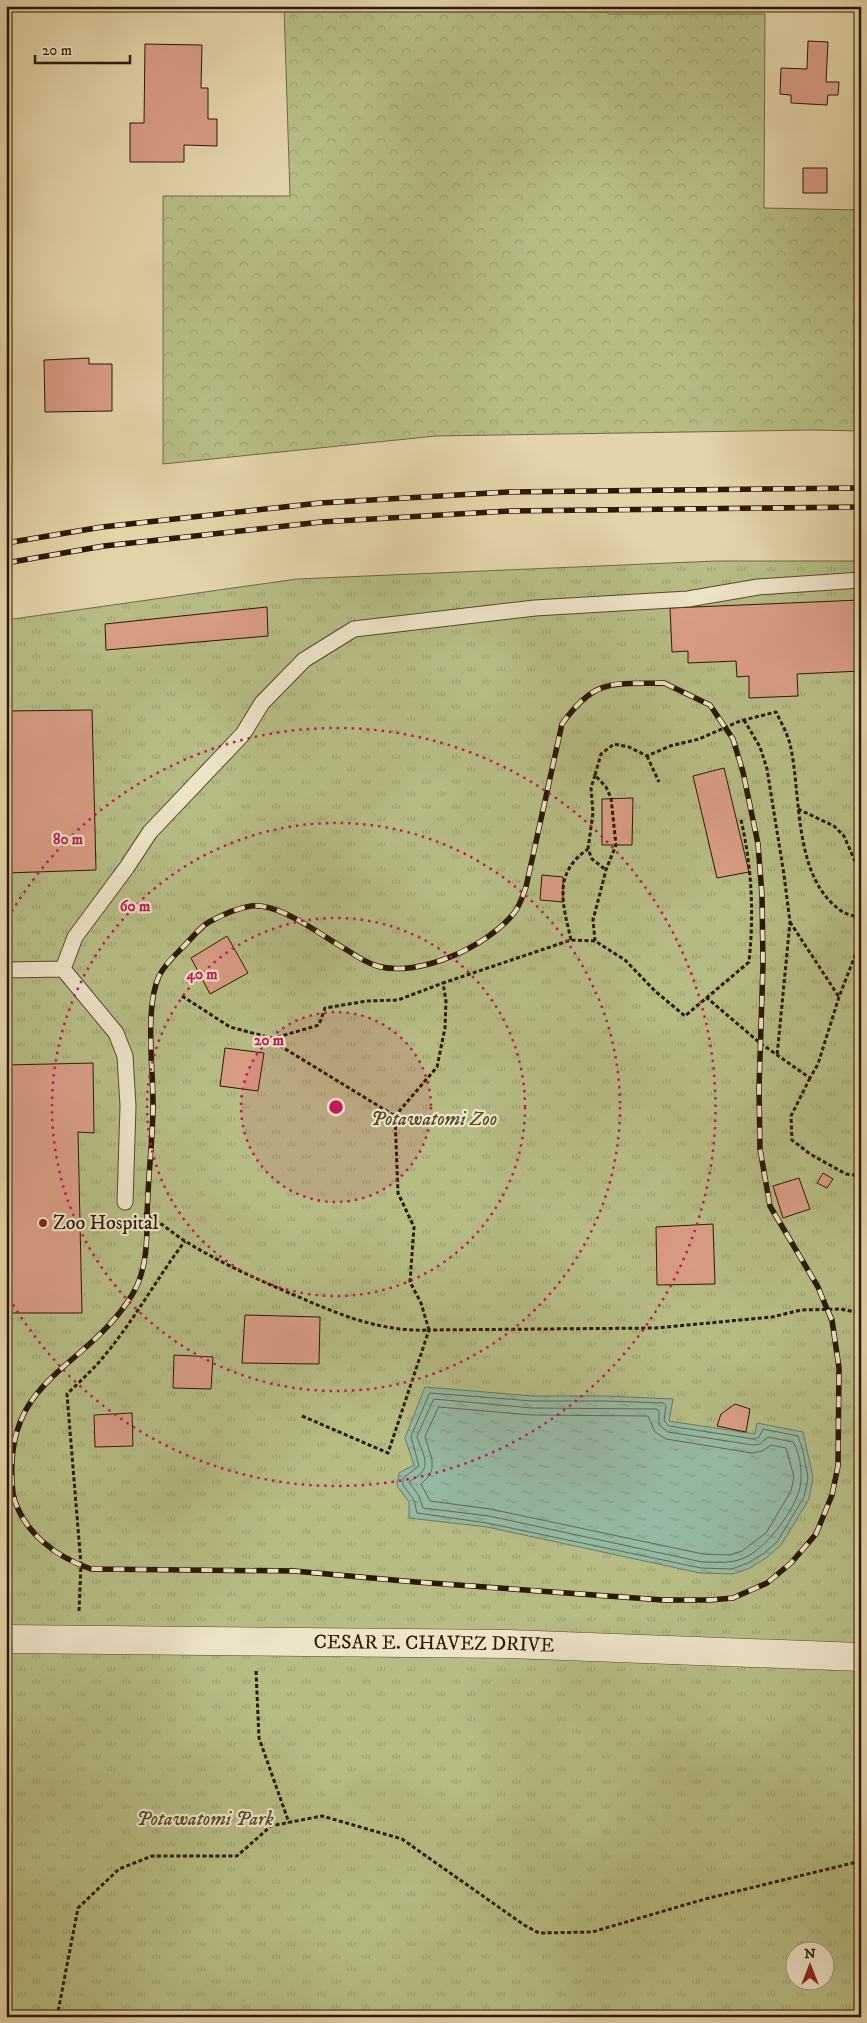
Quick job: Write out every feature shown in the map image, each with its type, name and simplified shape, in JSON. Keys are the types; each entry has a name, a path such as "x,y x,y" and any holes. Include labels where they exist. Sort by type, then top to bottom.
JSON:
{"street":[{"name":"CESAR E. CHAVEZ DRIVE","path":"6,1639 509,1644 861,1657"}],"lane":[{"path":"63,969 75,937 127,867 150,832 243,734 262,703 304,660 354,629 535,608 688,599 758,587 861,580"},
{"path":"6,970 63,969"},
{"path":"63,969 116,1033 125,1056 128,1106 125,1202"}],"path":[{"path":"647,756 670,746 699,739 744,720 776,712 790,742 798,809 807,857 816,880 827,898 843,912 861,918"},
{"path":"744,720 760,747 767,769 790,922 777,1056"},
{"path":"606,870 592,859 588,849 593,812 591,788 601,754 614,744 629,747 647,756 659,782"},
{"path":"595,775 606,787 611,798 616,845 606,870 594,920 595,941"},
{"path":"798,809 834,826 844,836 861,875"},
{"path":"270,1039 319,1025 325,1008 367,1001 398,1000 571,940 595,941 625,960 655,991 685,1016 749,962 752,927 750,882 741,820"},
{"path":"571,940 563,902 564,877 580,855 588,849"},
{"path":"790,922 839,997"},
{"path":"861,940 839,997 818,1064 791,1116 792,1140 810,1154 846,1174 861,1176"},
{"path":"302,1416 388,1453 429,1330 421,1303 410,1282 414,1227 398,1193 395,1116 437,1067 445,1028 446,1001 443,983"},
{"path":"182,996 230,1027 270,1039 395,1116"},
{"path":"706,997 760,1044 810,1078"},
{"path":"125,1202 147,1214 185,1241 248,1275 336,1314 366,1323 407,1331 656,1328 772,1317 801,1310 840,1309 861,1313"},
{"path":"78,1640 81,1565 67,1394 104,1356 151,1291 164,1268 185,1241"},
{"path":"256,1642 259,1738 288,1823"},
{"path":"57,2017 78,1908 119,1869 152,1856 237,1856 271,1826 322,1816 402,1840 524,1925 539,1933 592,1932 705,1900 861,1861"}],"green space":[{"path":"284,6 607,6 608,14 765,14 764,208 861,210 861,431 812,430 436,436 163,464 163,196 290,196"},
{"name":"Potawatomi Zoo","path":"716,561 861,561 861,2017 6,2017 6,620 297,579"}],"water":[{"path":"425,1387 532,1396 606,1396 673,1399 669,1421 755,1434 757,1423 803,1432 813,1477 809,1499 781,1545 766,1558 750,1568 733,1574 700,1573 487,1527 409,1518 409,1502 397,1486 399,1473 414,1465 405,1438"}],"building":[{"path":"808,41 828,42 826,82 839,82 838,95 828,95 827,105 791,103 791,95 780,94 781,68 807,69"},
{"path":"145,44 202,45 201,88 208,88 208,119 217,119 217,146 184,145 184,162 130,162 130,123 144,123"},
{"path":"803,168 827,168 827,193 803,193"},
{"path":"89,358 89,364 112,364 112,411 45,412 44,360"},
{"path":"861,600 861,671 797,674 798,696 749,698 749,676 737,677 736,661 688,663 688,651 672,652 670,608"},
{"path":"267,607 268,636 106,650 105,624"},
{"path":"92,710 96,870 6,873 6,711"},
{"path":"724,768 749,872 717,878 693,776"},
{"path":"633,798 632,845 602,845 602,799"},
{"path":"542,875 563,877 563,902 540,900"},
{"path":"227,936 248,973 210,994 191,958"},
{"path":"225,1048 264,1053 258,1091 220,1086"},
{"name":"Zoo Hospital","path":"93,1063 94,1133 78,1132 82,1313 6,1313 6,1065"},
{"path":"823,1173 833,1179 827,1188 817,1183"},
{"path":"799,1178 810,1209 783,1218 773,1186"},
{"path":"713,1224 715,1284 657,1285 656,1227"},
{"path":"245,1315 320,1317 319,1364 242,1363"},
{"path":"174,1355 213,1357 211,1389 173,1388"},
{"path":"735,1404 750,1409 746,1432 717,1426 721,1414"},
{"path":"132,1413 133,1446 95,1447 94,1415"}],"railway":[{"path":"6,543 102,527 320,503 508,492 861,488"},
{"path":"6,563 104,546 321,522 509,511 861,507"},
{"path":"664,683 710,705 733,739 743,772 758,844 762,895 763,964 759,1089 760,1149 770,1206 818,1287 832,1320 839,1368 838,1466 832,1495 816,1534 791,1563 767,1583 733,1598 710,1600 663,1600 294,1571 91,1569 65,1558 53,1550 32,1531 18,1508 13,1494 12,1455 19,1424 32,1400 50,1380 113,1321 132,1295 140,1278 146,1242 152,1125 152,1006 154,990 164,968 206,924 229,912 251,906 263,906 288,915 369,963 394,969 432,963 451,956 488,937 516,910 526,887 562,724 584,698 595,691 617,684 664,683"}],"place":[{"name":"Zoo Hospital","path":"43,1223"}],"park label":[{"name":"Potawatomi Park","path":"205,1819"}]}
